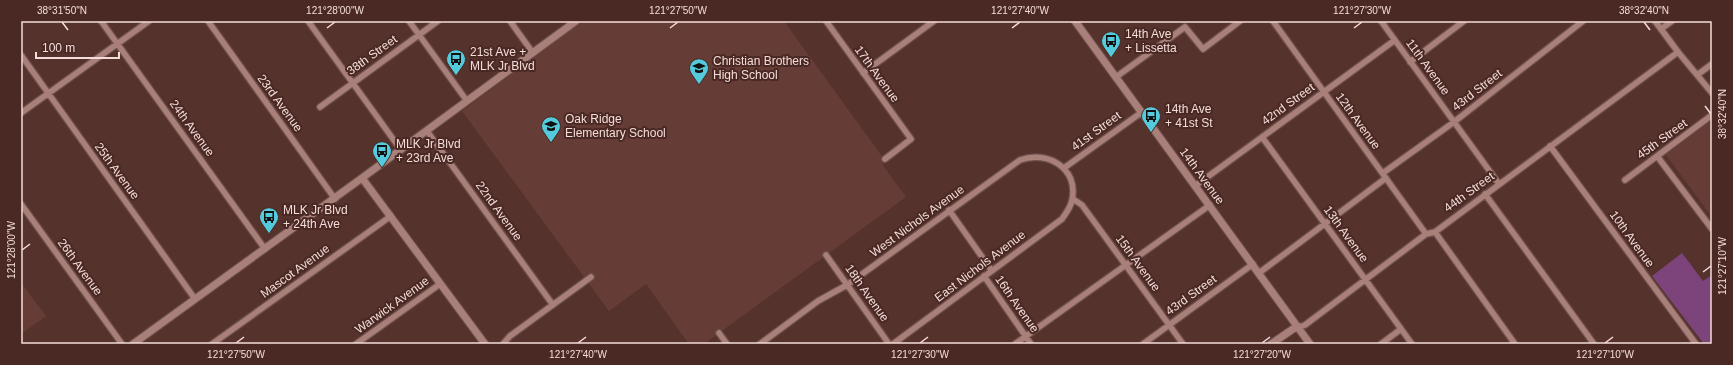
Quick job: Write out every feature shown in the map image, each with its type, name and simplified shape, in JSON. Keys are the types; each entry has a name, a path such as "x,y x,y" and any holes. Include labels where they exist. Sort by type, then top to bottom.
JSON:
{"street":[{"name":"24th Avenue","path":"102,21 265,249"},
{"path":"21,113 149,21"},
{"name":"23rd Avenue","path":"208,21 334,198"},
{"path":"308,21 401,150"},
{"path":"409,21 467,101"},
{"name":"38th Street","path":"320,107 438,21"},
{"path":"510,21 533,53"},
{"path":"133,344 576,21"},
{"name":"17th Avenue","path":"826,21 911,140 885,159"},
{"path":"863,72 934,21"},
{"name":"14th Avenue","path":"1075,21 1310,344"},
{"path":"1116,77 1185,27 1203,49 1240,21"},
{"name":"12th Avenue","path":"1273,21 1426,234"},
{"name":"11th Avenue","path":"1381,21 1499,184"},
{"path":"1410,62 1464,21"},
{"name":"43rd Street","path":"1259,273 1324,224 1583,21"},
{"path":"1655,21 1678,52 1712,93"},
{"path":"1661,29 1672,21"},
{"name":"42nd Street","path":"1196,186 1395,40"},
{"name":"44th Street","path":"1271,344 1293,329 1305,325 1426,234 1435,232 1678,52"},
{"name":"25th Avenue","path":"21,55 195,299"},
{"path":"1697,75 1712,64"},
{"name":"41st Street","path":"1064,168 1142,112"},
{"name":"45th Street","path":"1625,180 1712,115"},
{"name":"22nd Avenue","path":"427,131 553,305"},
{"name":"13th Avenue","path":"1262,137 1412,344"},
{"name":"10th Avenue","path":"1550,146 1696,344"},
{"name":"West Nichols Avenue","path":"760,344 818,301 847,285 1016,162 1025,158 1036,156 1047,158 1058,163 1064,168"},
{"path":"1657,156 1712,228"},
{"path":"1064,168 1070,179 1073,199"},
{"path":"362,178 485,344"},
{"path":"1485,194 1594,344"},
{"name":"15th Avenue","path":"1073,199 1082,205 1183,344"},
{"name":"East Nichols Avenue","path":"893,344 1058,223 1067,211 1073,199"},
{"name":"26th Avenue","path":"21,204 122,344"},
{"path":"1015,344 1210,205"},
{"name":"16th Avenue","path":"949,210 992,270"},
{"name":"Mascot Avenue","path":"212,344 391,216"},
{"path":"1435,232 1515,344"},
{"name":"18th Avenue","path":"826,255 889,344"},
{"name":"43rd Street","path":"1143,344 1253,264"},
{"name":"16th Avenue","path":"984,276 1032,344"},
{"path":"503,344 510,336 591,277"},
{"name":"Warwick Avenue","path":"356,344 440,284"},
{"path":"1381,344 1401,329"},
{"path":"719,333 726,344"}],"shaded area":[{"path":"583,21 784,21 881,155 884,167 906,197 704,344 689,344 646,284 609,311 462,111"},
{"path":"1712,120 1712,217 1666,155"},
{"path":"1682,253 1703,281 1712,275 1711,344 1704,344 1652,276"},
{"path":"21,283 46,316 21,334"}],"place":[{"name":"14th Ave + Lissetta","path":"1111,58"},
{"name":"21st Ave + MLK Jr Blvd","path":"456,76"},
{"name":"Christian Brothers High School","path":"699,85"},
{"name":"14th Ave + 41st St","path":"1151,133"},
{"name":"Oak Ridge Elementary School","path":"551,143"},
{"name":"MLK Jr Blvd + 23rd Ave","path":"382,168"},
{"name":"MLK Jr Blvd + 24th Ave","path":"269,234"}]}
